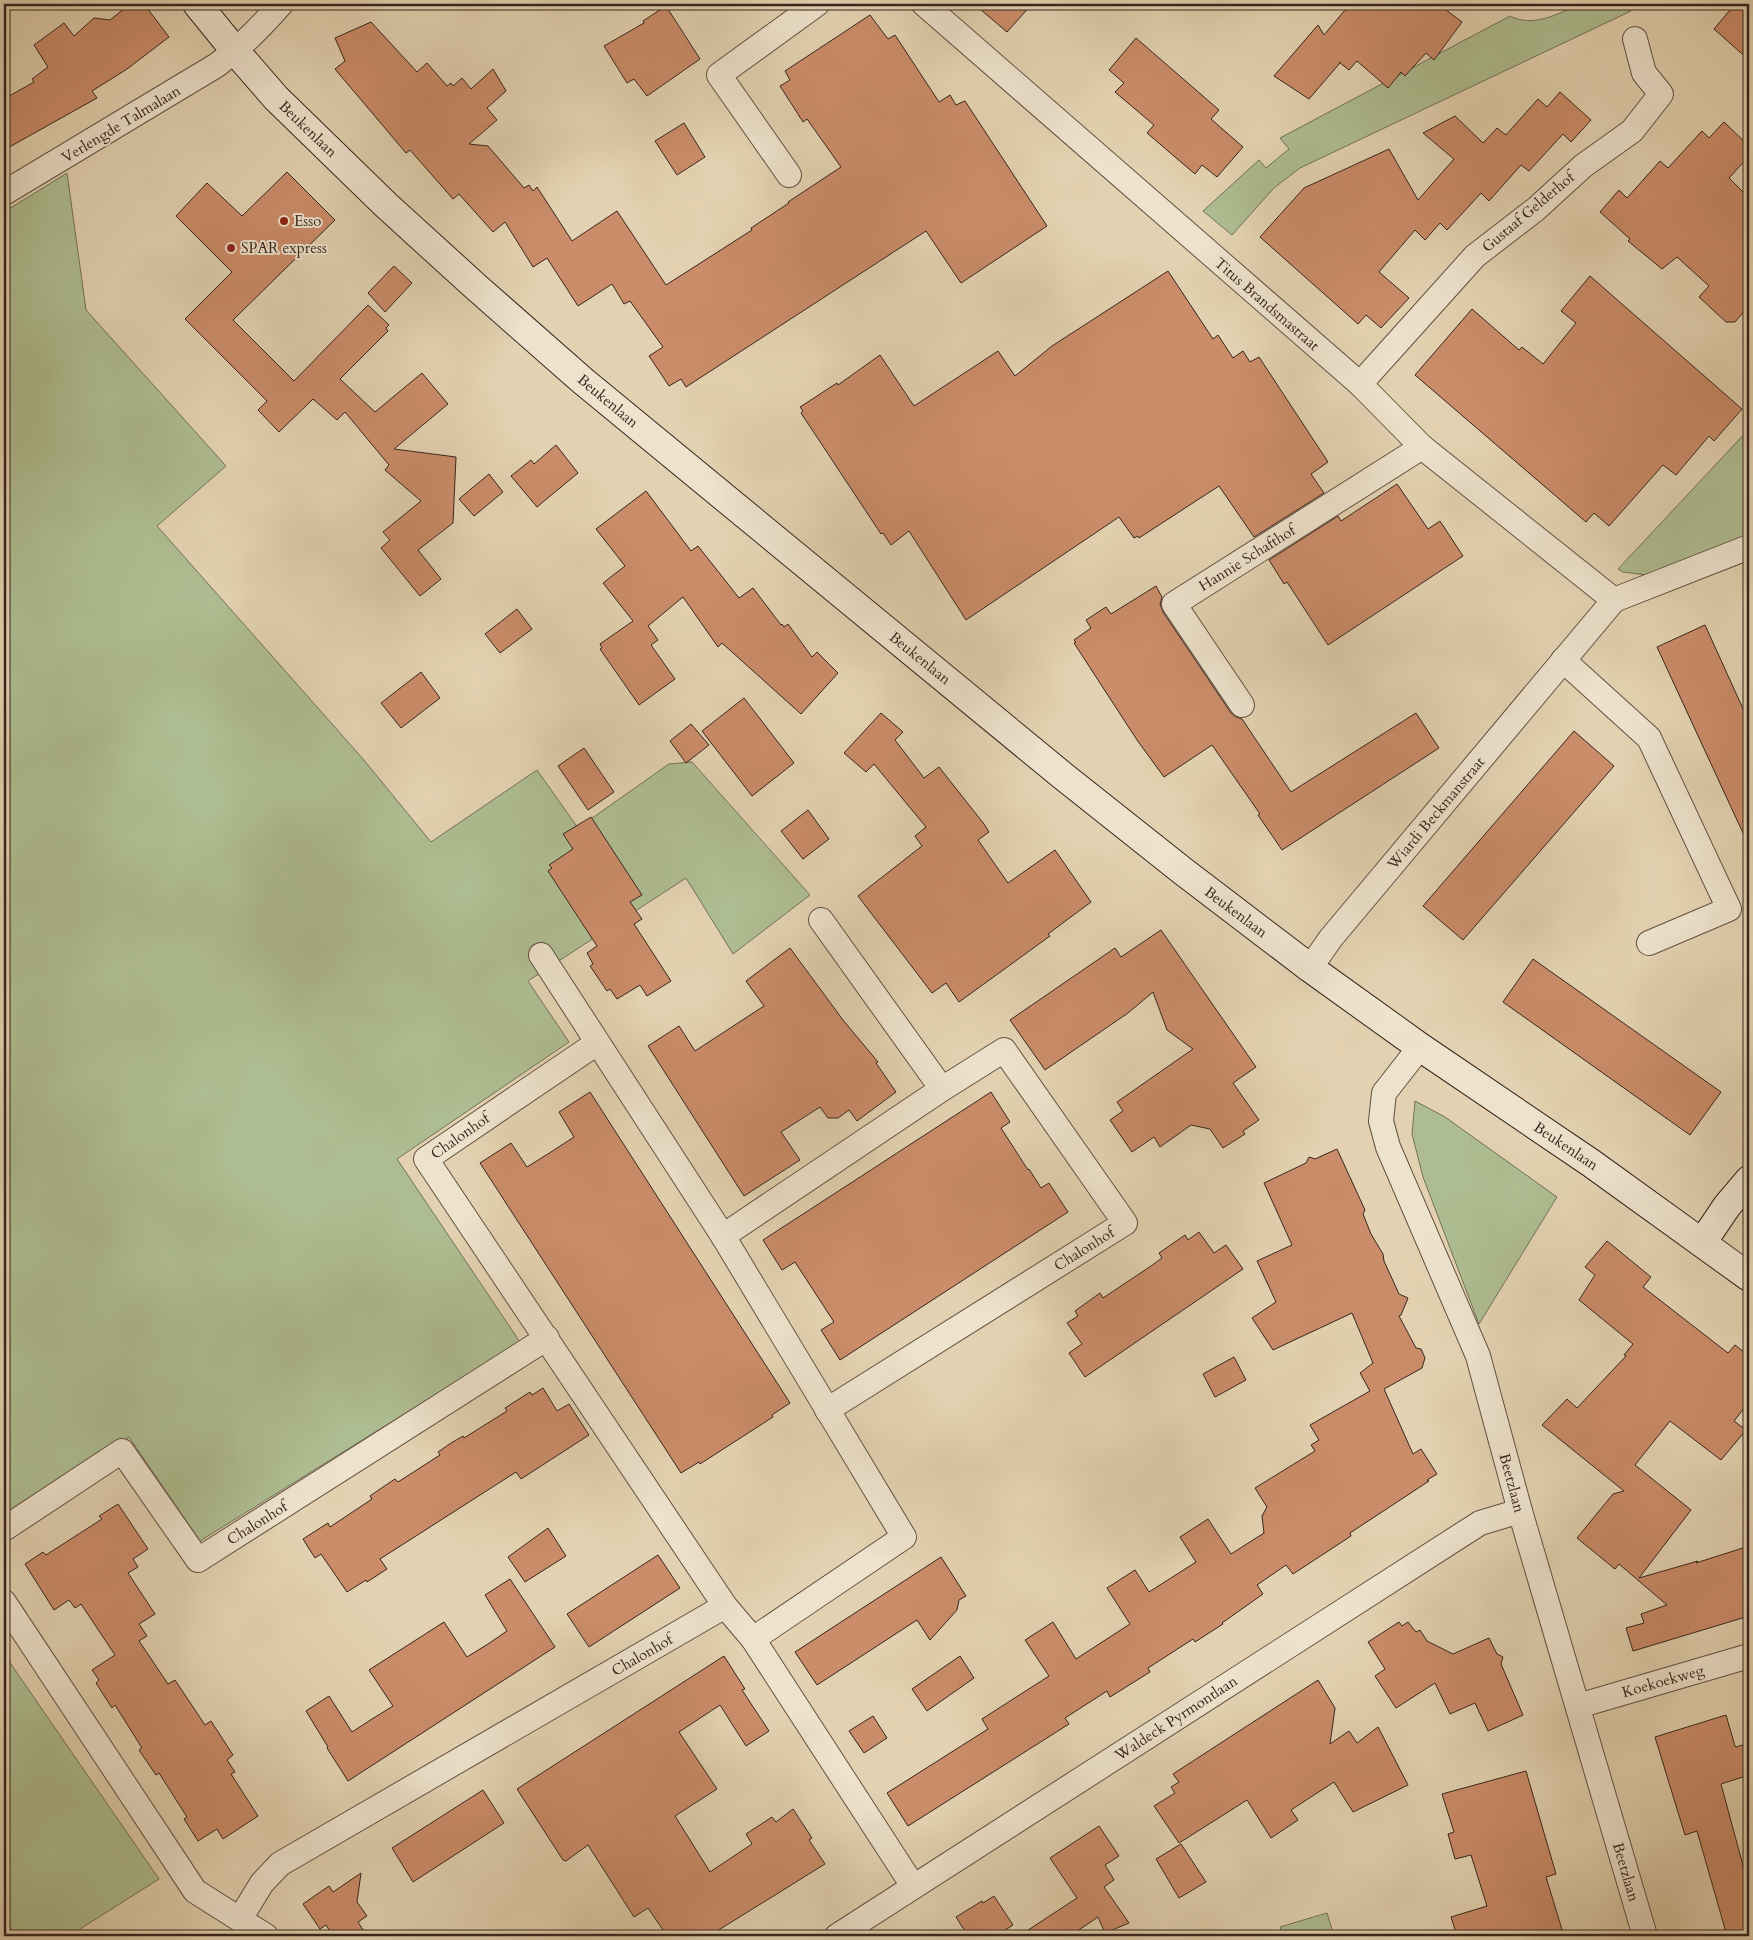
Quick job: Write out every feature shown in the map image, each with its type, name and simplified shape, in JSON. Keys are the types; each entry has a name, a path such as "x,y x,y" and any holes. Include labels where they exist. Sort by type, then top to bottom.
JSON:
{"street":[{"name":"Beukenlaan","path":"197,4 276,98 386,205 583,381 1063,776 1184,872 1310,968 1420,1047 1591,1163 1749,1277"},
{"name":"Verlengde Talmalaan","path":"4,193 217,65 236,52 260,29 281,4"},
{"path":"789,175 719,75 817,4"},
{"name":"Titus Brandsmastraat","path":"924,4 1360,384 1422,447 1614,600"},
{"name":"Gustaaf Gelderhof","path":"1360,384 1475,256 1536,209 1583,166 1632,131 1638,124 1661,94 1644,72 1635,40"},
{"name":"Hannie Schafthof","path":"1242,705 1174,604 1422,447"},
{"name":"Wiardi Beckmanstraat","path":"1310,968 1332,938 1614,600 1749,547"},
{"path":"1563,660 1649,738 1729,909 1649,943"},
{"path":"821,920 942,1089"},
{"path":"541,955 723,1236 904,1537 753,1639"},
{"name":"Chalonhof","path":"597,1043 426,1158 725,1606 753,1639 913,1886"},
{"name":"Beetzlaan","path":"1420,1047 1384,1093 1381,1121 1388,1147 1478,1356 1520,1511 1645,1936"},
{"name":"Chalonhof","path":"723,1236 942,1089 1004,1050 1125,1223 826,1410"},
{"path":"1702,1243 1727,1206 1749,1180"},
{"name":"Chalonhof","path":"4,1530 122,1451 198,1560 547,1338"},
{"name":"Waldeck Pyrmontlaan","path":"837,1936 1480,1523 1520,1511"},
{"path":"4,1602 195,1891 266,1936"},
{"name":"Chalonhof","path":"240,1919 262,1883 280,1864 725,1606"},
{"name":"Koekoekweg","path":"1578,1706 1749,1656"}],"green space":[{"path":"1580,4 1627,4 1631,11 1300,168 1274,188 1232,235 1203,211 1259,160 1266,168 1289,149 1280,138 1510,16 1528,21 1536,20"},
{"path":"67,173 86,310 226,466 157,526 363,759 431,842 537,770 578,828 669,764 692,762 810,895 733,954 686,878 528,981 569,1042 397,1159 520,1342 200,1541 129,1437 4,1515 4,212"},
{"path":"1749,429 1749,536 1654,576 1623,572 1618,569"},
{"path":"1415,1101 1445,1117 1557,1197 1479,1324 1423,1177 1412,1134"},
{"path":"4,1654 159,1879 69,1936 17,1936 4,1918"},
{"path":"1327,1913 1334,1936 1283,1936 1280,1927"}],"building":[{"path":"130,4 144,4 169,37 127,69 92,91 97,98 4,150 4,99 34,82 32,79 48,67 34,45 64,23 74,36 94,18 110,20"},
{"path":"974,4 1032,4 1007,32"},
{"path":"1350,4 1438,4 1462,22 1434,60 1426,53 1405,76 1401,72 1388,88 1357,61 1349,70 1339,62 1309,99 1274,76 1318,25 1324,35"},
{"path":"1735,4 1749,4 1749,60 1714,29"},
{"path":"666,6 700,59 647,96 634,79 627,83 604,46 644,23 643,21"},
{"path":"870,15 888,39 895,35 939,102 950,95 956,105 965,101 1047,226 961,283 926,231 686,387 681,379 669,386 649,356 663,347 630,301 624,304 612,284 578,306 547,258 533,267 505,222 493,232 459,194 453,199 410,150 406,153 335,69 345,61 335,38 371,22 417,72 427,63 447,86 451,83 453,86 462,78 471,89 493,69 506,91 487,108 497,120 469,144 488,146 524,188 529,185 533,191 537,187 572,241 617,211 666,285 752,230 751,228 841,167 807,119 803,122 780,86 790,80 785,71"},
{"path":"1136,38 1219,110 1211,119 1243,147 1217,177 1202,165 1195,174 1147,133 1154,125 1115,92 1124,83 1109,70"},
{"path":"1560,92 1591,120 1571,142 1563,134 1529,171 1521,165 1489,201 1481,193 1447,230 1440,223 1425,240 1415,230 1379,272 1409,298 1381,328 1366,315 1358,324 1260,237 1304,188 1389,149 1418,200 1454,159 1423,133 1455,116 1483,143 1497,128 1506,135 1538,99 1547,107"},
{"path":"1724,122 1749,146 1749,156 1729,178 1749,198 1749,306 1735,322 1726,322 1699,297 1709,286 1677,257 1662,269 1628,241 1630,239 1600,212 1619,190 1627,198 1660,161 1668,168 1702,131 1709,138"},
{"path":"684,123 705,157 677,175 655,141"},
{"path":"287,172 335,220 233,320 294,381 368,305 389,325 386,328 388,331 340,379 375,412 422,373 448,404 394,449 456,457 453,523 418,550 441,579 420,596 381,548 390,540 383,532 421,501 385,470 389,465 345,412 337,420 313,399 279,432 258,410 267,401 185,319 232,272 176,216 207,183 242,216"},
{"path":"394,266 412,283 385,312 368,293"},
{"path":"1168,271 1213,339 1218,335 1233,358 1243,351 1250,362 1259,357 1328,462 1311,474 1324,493 1254,537 1219,486 1139,538 1138,536 1134,538 1119,517 966,620 909,531 891,545 883,533 881,534 801,413 803,411 800,407 837,383 838,385 880,355 914,406 998,351 1015,376 1052,346"},
{"path":"1590,276 1742,409 1714,441 1709,436 1676,475 1663,465 1609,526 1594,513 1586,522 1415,375 1472,309 1519,350 1522,347 1543,364 1576,323 1561,311"},
{"path":"556,445 578,473 537,507 511,476 531,460 534,464"},
{"path":"489,474 503,492 474,516 459,499"},
{"path":"1397,484 1428,529 1440,521 1463,556 1328,645 1287,582 1284,584 1269,560 1338,516 1341,521"},
{"path":"646,491 691,551 698,546 739,598 753,588 781,625 784,627 788,624 812,657 817,652 838,673 801,714 722,643 718,647 683,597 648,626 658,640 651,645 675,679 639,705 600,649 602,648 600,644 633,621 603,583 625,566 596,529"},
{"path":"1156,586 1162,597 1160,604 1163,612 1231,713 1242,719 1291,792 1416,713 1439,748 1282,850 1258,815 1260,814 1212,745 1164,777 1137,740 1074,643 1076,642 1074,640 1091,628 1086,620 1106,607 1111,614"},
{"path":"517,609 532,629 500,653 485,634"},
{"path":"1705,625 1749,722 1749,846 1657,647"},
{"path":"421,672 440,698 401,728 381,703"},
{"path":"744,698 794,763 752,796 702,731"},
{"path":"881,713 903,732 895,740 924,778 939,767 984,824 989,832 978,840 1008,883 1055,850 1091,902 1048,934 1050,936 959,1002 946,983 932,993 858,896 922,846 915,836 926,827 874,764 866,772 844,753"},
{"path":"691,724 709,745 686,763 670,741"},
{"path":"1574,731 1614,766 1463,940 1423,906"},
{"path":"584,748 614,792 588,810 558,766"},
{"path":"808,810 829,839 803,859 781,831"},
{"path":"591,817 642,895 630,902 642,919 634,924 671,981 647,996 640,985 617,999 610,989 607,991 590,966 593,964 587,953 597,946 548,871 552,868 549,865 573,849 563,834"},
{"path":"1161,930 1256,1067 1233,1083 1259,1120 1243,1131 1245,1134 1223,1148 1210,1129 1191,1125 1160,1147 1154,1137 1132,1152 1110,1120 1123,1111 1117,1102 1193,1049 1167,1030 1153,992 1128,1013 1045,1070 1010,1020 1115,948 1121,957"},
{"path":"790,948 843,1020 878,1062 876,1063 896,1092 857,1121 849,1110 838,1118 828,1118 820,1107 781,1132 800,1160 744,1196 648,1046 679,1026 695,1051 764,1006 746,981"},
{"path":"1533,959 1721,1092 1690,1135 1503,1002"},
{"path":"590,1092 790,1403 772,1415 773,1417 700,1464 699,1462 681,1473 480,1163 511,1143 527,1167 551,1152 574,1137 559,1112"},
{"path":"991,1092 1010,1122 1001,1128 1041,1188 1049,1183 1068,1212 840,1360 821,1330 834,1322 795,1262 782,1270 763,1240"},
{"path":"1337,1149 1365,1210 1363,1214 1371,1234 1383,1254 1384,1261 1399,1294 1408,1298 1399,1316 1416,1348 1421,1349 1425,1358 1422,1368 1384,1389 1413,1454 1421,1449 1437,1474 1350,1533 1351,1536 1293,1574 1286,1565 1257,1585 1263,1594 1223,1624 1195,1642 1193,1639 1148,1668 1150,1672 1110,1697 1107,1691 1065,1718 1069,1724 908,1826 887,1793 988,1729 982,1719 1049,1676 1025,1640 1053,1622 1076,1659 1130,1624 1107,1588 1135,1570 1149,1592 1196,1562 1180,1537 1208,1519 1231,1554 1264,1533 1262,1516 1267,1507 1255,1488 1315,1451 1311,1445 1319,1440 1310,1425 1370,1391 1360,1373 1373,1363 1352,1313 1273,1350 1252,1318 1276,1302 1257,1261 1292,1245 1264,1183 1306,1163 1309,1157 1315,1159"},
{"path":"1199,1232 1214,1253 1226,1245 1243,1269 1085,1377 1069,1353 1082,1344 1067,1323 1078,1316 1075,1311 1100,1293 1103,1298 1151,1266 1162,1258 1159,1253 1185,1235 1188,1240"},
{"path":"1607,1241 1651,1277 1643,1287 1728,1353 1735,1345 1749,1356 1749,1402 1734,1421 1746,1430 1721,1460 1670,1421 1635,1465 1691,1510 1639,1578 1698,1561 1696,1563 1749,1546 1749,1616 1633,1651 1626,1628 1644,1623 1641,1614 1667,1605 1619,1564 1615,1569 1577,1538 1613,1494 1624,1491 1542,1425 1567,1399 1577,1408 1626,1356 1624,1355 1633,1344 1579,1300 1595,1275 1585,1267"},
{"path":"1234,1357 1246,1380 1215,1397 1203,1374"},
{"path":"543,1388 557,1411 569,1404 589,1435 521,1479 516,1472 380,1559 387,1569 347,1592 321,1554 315,1558 303,1539 328,1523 330,1527 372,1499 370,1496 395,1479 398,1482 440,1455 438,1452 451,1443 463,1436 464,1438 507,1411 505,1408 530,1392 532,1395"},
{"path":"118,1504 148,1549 133,1559 138,1567 128,1573 155,1614 139,1624 147,1636 139,1641 168,1684 175,1680 205,1725 211,1721 233,1755 227,1760 235,1772 231,1774 258,1816 223,1839 217,1829 198,1841 184,1819 187,1817 159,1773 156,1775 139,1750 142,1748 115,1705 112,1708 96,1683 99,1680 92,1670 115,1655 81,1604 75,1608 69,1600 54,1610 25,1564 43,1552 46,1555 102,1519 99,1516"},
{"path":"548,1528 566,1556 525,1582 508,1557"},
{"path":"658,1555 680,1588 589,1647 567,1614"},
{"path":"941,1557 966,1596 959,1600 957,1610 930,1640 917,1620 817,1685 795,1652"},
{"path":"510,1579 555,1647 348,1781 306,1711 329,1696 352,1732 393,1706 369,1670 444,1622 467,1657 488,1644 507,1631 485,1595"},
{"path":"1399,1622 1402,1626 1408,1622 1416,1632 1420,1630 1427,1641 1453,1654 1489,1638 1497,1654 1503,1657 1501,1664 1523,1715 1488,1731 1475,1703 1450,1714 1435,1683 1396,1708 1375,1676 1385,1669 1368,1642"},
{"path":"724,1656 745,1689 742,1690 769,1731 746,1746 720,1705 679,1732 717,1789 675,1816 710,1872 752,1844 746,1834 772,1817 776,1822 793,1809 812,1838 809,1840 825,1864 709,1936 667,1936 648,1908 634,1917 588,1845 566,1861 563,1860 517,1789"},
{"path":"960,1656 974,1678 927,1711 912,1689"},
{"path":"1318,1680 1335,1708 1330,1744 1349,1731 1357,1743 1378,1727 1408,1785 1353,1812 1334,1782 1291,1810 1298,1820 1271,1838 1247,1800 1179,1843 1154,1806 1175,1793 1171,1787 1179,1782 1173,1774"},
{"path":"1726,1715 1735,1746 1749,1743 1749,1775 1721,1784 1745,1873 1749,1871 1749,1936 1727,1936 1697,1831 1685,1835 1655,1737"},
{"path":"873,1716 887,1738 864,1753 849,1731"},
{"path":"1526,1771 1556,1874 1546,1877 1564,1936 1457,1936 1451,1917 1487,1906 1471,1855 1455,1859 1448,1834 1454,1832 1442,1794"},
{"path":"483,1790 504,1823 413,1882 392,1848"},
{"path":"1099,1826 1119,1856 1105,1865 1114,1880 1104,1887 1129,1923 1105,1933 1098,1917 1070,1936 1019,1936 1077,1898 1050,1858"},
{"path":"1181,1844 1206,1882 1179,1898 1156,1859"},
{"path":"361,1873 357,1902 367,1916 358,1922 367,1936 333,1936 326,1925 320,1929 303,1904 329,1886 333,1892"},
{"path":"994,1896 1013,1925 996,1936 968,1936 956,1917"}],"place":[{"name":"Esso","path":"284,221"},
{"name":"SPAR express","path":"231,248"}]}
